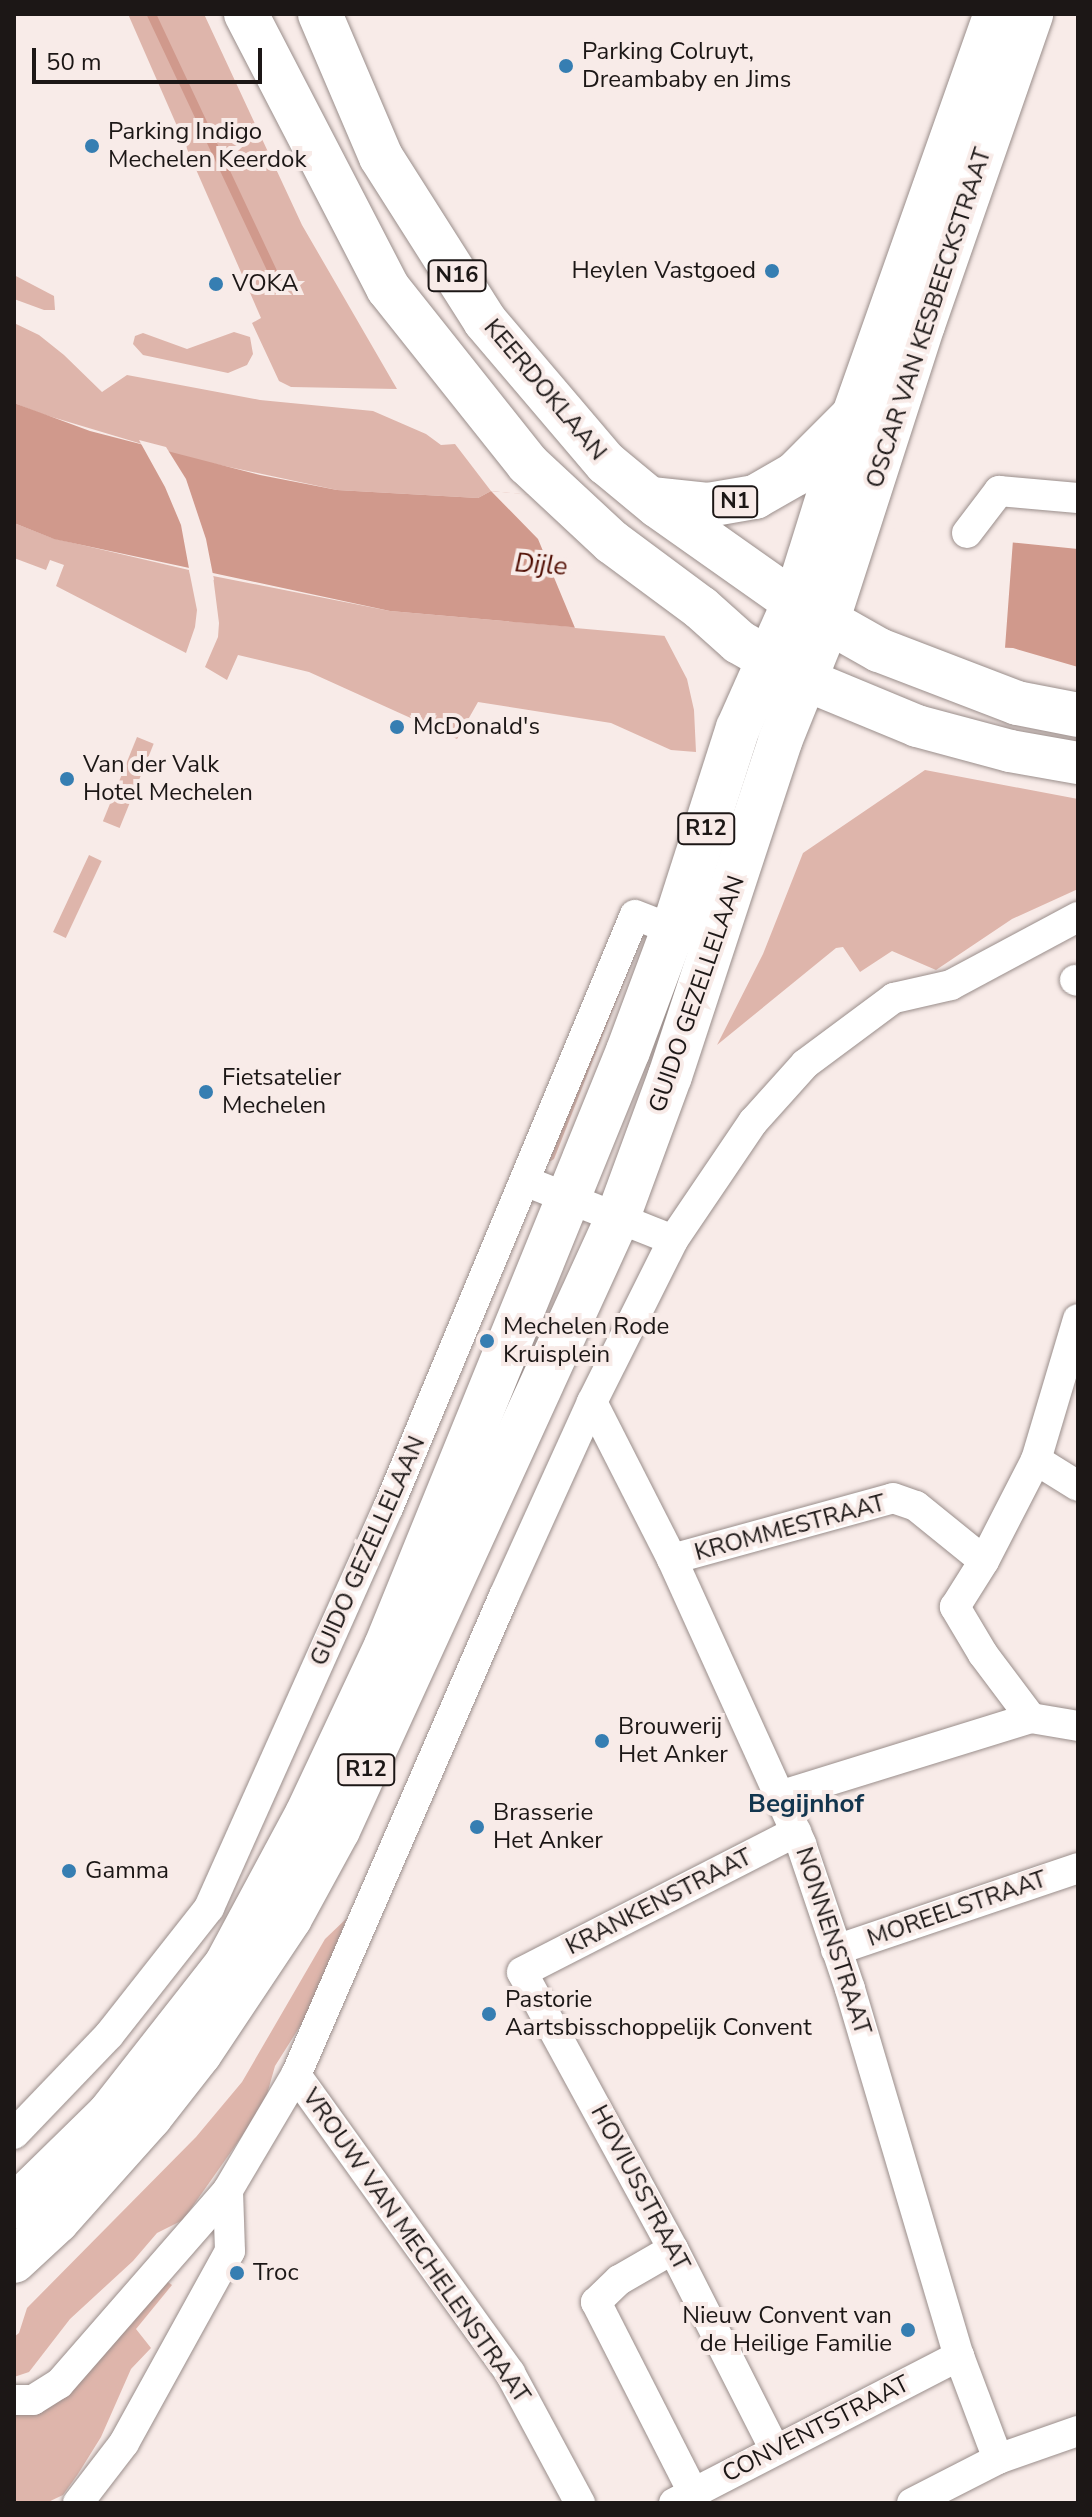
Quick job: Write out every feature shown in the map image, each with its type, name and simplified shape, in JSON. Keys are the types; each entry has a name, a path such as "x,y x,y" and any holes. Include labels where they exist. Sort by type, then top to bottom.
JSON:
{"main road":[{"name":"N16","path":"246,14 388,288 528,464 612,542 760,648"},
{"name":"KEERDOKLAAN","path":"320,14 381,157 485,321 606,463 654,503"},
{"name":"OSCAR VAN KESBEECKSTRAAT","path":"812,638 841,522 852,417 995,14"},
{"name":"OSCAR VAN KESBEECKSTRAAT","path":"841,522 924,325 1032,14"},
{"name":"N1","path":"654,503 708,505 755,497 795,474 852,417"},
{"name":"N16","path":"654,503 812,638"},
{"name":"GUIDO GEZELLELAAN","path":"14,2207 109,2114 226,1965 307,1814 386,1646 546,1189 673,930 780,741 812,638 760,648 738,728 673,930 670,1076 618,1217 378,1744 290,1918 243,1993 150,2117 57,2221 14,2261"},
{"path":"760,648 812,638 894,656 1017,703 1078,715"},
{"path":"812,638 917,726 1010,751 1078,763"}],"street":[{"path":"967,533 999,491 1078,498"},
{"path":"14,2400 33,2400 59,2384 228,2190 296,2075 497,1610 592,1402 673,1240 753,1122 805,1064 894,998 951,985 1078,917"},
{"path":"546,1189 673,1240"},
{"name":"GUIDO GEZELLELAAN","path":"14,2134 109,2035 209,1908 388,1508 546,1189"},
{"path":"1031,1718 983,1654 955,1607 984,1561 1036,1460 1078,1319"},
{"name":"NONNENSTRAAT","path":"592,1402 672,1559 796,1832 836,1950 959,2356 998,2459"},
{"path":"1036,1460 1078,1486"},
{"name":"KROMMESTRAAT","path":"672,1559 893,1498 916,1506 984,1561"},
{"path":"779,1796 1031,1718 1078,1726"},
{"name":"KRANKENSTRAAT","path":"522,1972 796,1832"},
{"name":"MOREELSTRAAT","path":"836,1950 1078,1868"},
{"name":"HOVIUSSTRAAT","path":"522,1972 673,2249 775,2450"},
{"name":"VROUW VAN MECHELENSTRAAT","path":"296,2075 510,2373 580,2503"},
{"path":"78,2503 124,2443 230,2251 228,2190"},
{"path":"673,2249 619,2280 596,2302 683,2498"},
{"name":"CONVENTSTRAAT","path":"683,2498 959,2356"},
{"path":"912,2503 998,2459 1078,2431"}],"shaded area":[{"path":"128,14 204,14 302,225 397,389 291,387 279,381 252,323 261,318"},
{"path":"14,275 54,296 55,310 44,310 14,299"},
{"path":"14,323 39,335 102,392 127,375 260,400 373,411 426,434 441,445 455,444 491,491 478,498 337,490 192,459 42,414 14,403"},
{"path":"234,332 250,337 253,354 247,365 228,373 143,355 133,344 135,336 143,333 187,349"},
{"path":"14,523 52,538 189,570 197,610 186,653 56,586 64,565 50,560 46,570 14,558"},
{"path":"213,576 390,611 664,635 687,679 694,710 696,752 671,750 611,723 478,702 457,739 309,672 238,655 227,680 205,667 218,637"},
{"path":"137,737 154,744 120,828 103,821"},
{"path":"925,770 1078,799 1078,889 1012,919 936,970 892,951 860,972 843,947 836,948 717,1045 763,954 803,853"},
{"path":"89,855 102,861 66,938 53,932"},
{"path":"634,956 554,1159 544,1165"},
{"path":"347,1918 309,2012 275,2066 264,2105 183,2220 157,2233 133,2261 70,2319 29,2372 14,2377 14,2337 19,2333 27,2308 196,2137 242,2082 325,1939"},
{"path":"164,2279 172,2285 136,2329 151,2348 131,2369 101,2437 78,2474 63,2495 46,2503 14,2503 14,2414"}],"water":[{"name":"Dijle","path":"14,403 90,431 260,475 337,490 478,498 491,491 1078,549 1078,667 1013,648 674,636 390,611 54,539 14,523"}],"pier":[{"path":"139,440 166,447 186,479 206,539 214,580 190,574 181,525 165,487"},
{"path":"491,491 1013,540 1005,648 1060,668 1012,652 745,643 575,628 538,539"}],"waterway":[{"path":"151,14 275,277"}],"place":[{"name":"Parking Colruyt, Dreambaby en Jims","path":"566,66"},
{"name":"Parking Indigo Mechelen Keerdok","path":"92,146"},
{"name":"Heylen Vastgoed","path":"772,271"},
{"name":"VOKA","path":"216,284"},
{"name":"McDonald's","path":"397,727"},
{"name":"Van der Valk Hotel Mechelen","path":"67,779"},
{"name":"Fietsatelier Mechelen","path":"206,1092"},
{"name":"Mechelen Rode Kruisplein","path":"487,1341"},
{"name":"Brouwerij Het Anker","path":"602,1741"},
{"name":"Brasserie Het Anker","path":"477,1827"},
{"name":"Gamma","path":"69,1871"},
{"name":"Pastorie Aartsbisschoppelijk Convent","path":"489,2014"},
{"name":"Troc","path":"237,2273"},
{"name":"Nieuw Convent van de Heilige Familie","path":"908,2330"}],"district":[{"name":"Begijnhof","path":"806,1804"}]}
